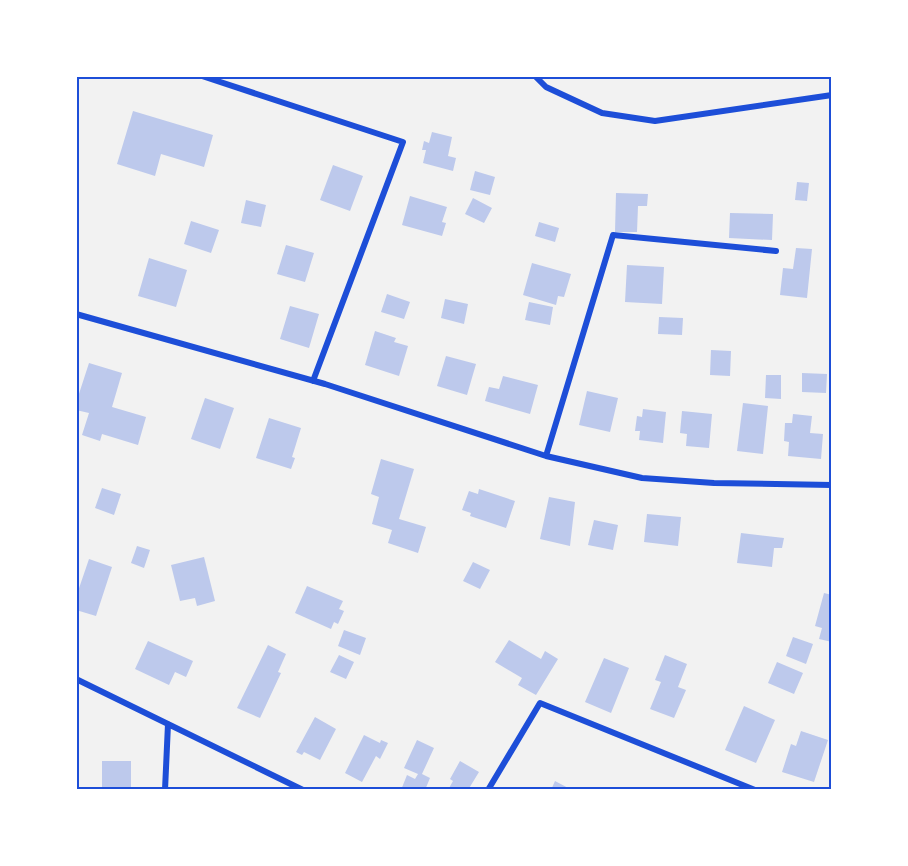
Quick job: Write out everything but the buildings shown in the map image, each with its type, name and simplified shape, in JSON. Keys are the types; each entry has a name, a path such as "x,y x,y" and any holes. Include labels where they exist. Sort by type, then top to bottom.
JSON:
{"street":[{"path":"202,76 403,142 313,381"},
{"path":"535,76 546,87 602,113 655,121 831,95"},
{"path":"546,456 613,235 776,251"},
{"path":"76,314 313,381 432,417 546,456 642,478 714,483 831,485"},
{"path":"76,679 303,789"},
{"path":"488,789 540,703 755,789"},
{"path":"165,789 168,724"}]}
